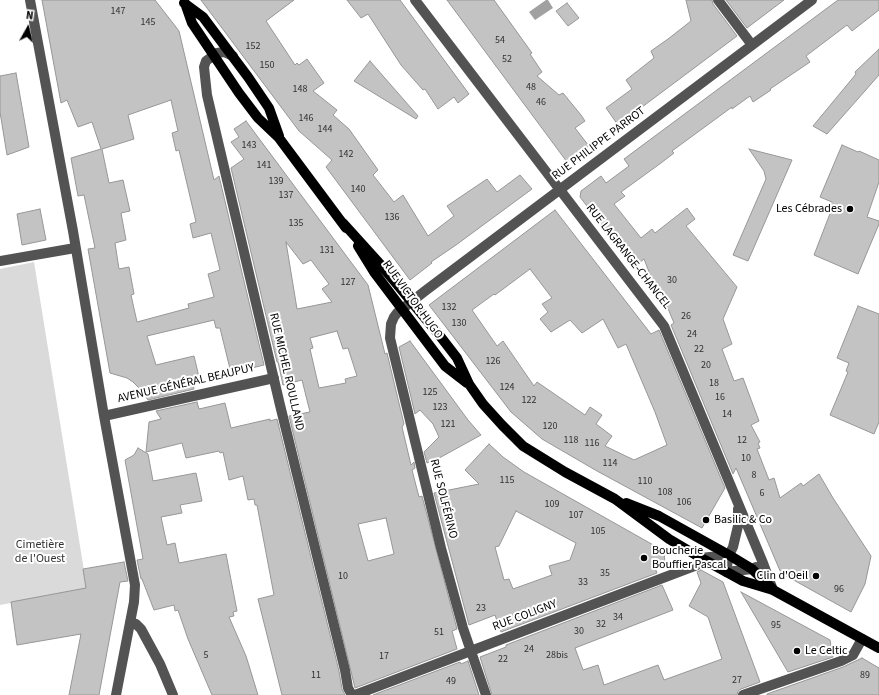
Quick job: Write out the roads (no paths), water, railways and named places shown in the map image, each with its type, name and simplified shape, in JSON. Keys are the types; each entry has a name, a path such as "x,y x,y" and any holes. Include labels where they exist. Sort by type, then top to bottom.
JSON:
{"main road":[{"name":"RUE VICTOR HUGO","path":"184,2 192,23 213,56 258,118 279,138 343,223 412,302 457,358 469,384 492,414 523,446 565,472 615,499 659,516 729,555 752,569 773,590"},
{"name":"RUE VICTOR HUGO","path":"184,2 203,17 233,56 269,108 279,138"},
{"name":"RUE VICTOR HUGO","path":"343,223 374,272 445,366 469,384"},
{"name":"RUE VICTOR HUGO","path":"615,499 663,535 701,558 743,581 773,590 879,648"}],"street":[{"path":"30,0 73,231 104,416 135,585 134,602 116,695"},
{"name":"RUE LAGRANGE-CHANCEL","path":"415,0 664,326 773,590"},
{"path":"718,0 752,45"},
{"name":"RUE PHILIPPE PARROT","path":"402,309 812,0"},
{"path":"213,56 217,53 224,52 233,56"},
{"name":"RUE MICHEL ROULLAND","path":"213,56 206,61 204,67 207,94 345,670 348,688 352,695"},
{"path":"0,261 75,248"},
{"name":"RUE SOLFÉRINO","path":"402,309 394,317 391,324 390,338 462,628 486,695"},
{"name":"AVENUE GÉNÉRAL BEAUPUY","path":"104,416 274,378"},
{"path":"738,504 738,526 729,555 726,572 752,569 763,563"},
{"path":"701,558 729,555"},
{"name":"RUE COLIGNY","path":"355,695 362,691 697,565 701,558"},
{"path":"130,622 136,624 141,629 160,664 173,695"},
{"path":"743,695 841,661 853,655 862,639"}],"place":[{"name":"Les Cébrades","path":"850,209"},
{"name":"Basilic & Co","path":"706,520"},
{"name":"Boucherie Bouffier Pascal","path":"644,558"},
{"name":"Clin d'Oeil","path":"816,576"},
{"name":"Le Celtic","path":"797,651"}],"park label":[{"name":"Cimetière de l'Ouest","path":"40,552"}]}
